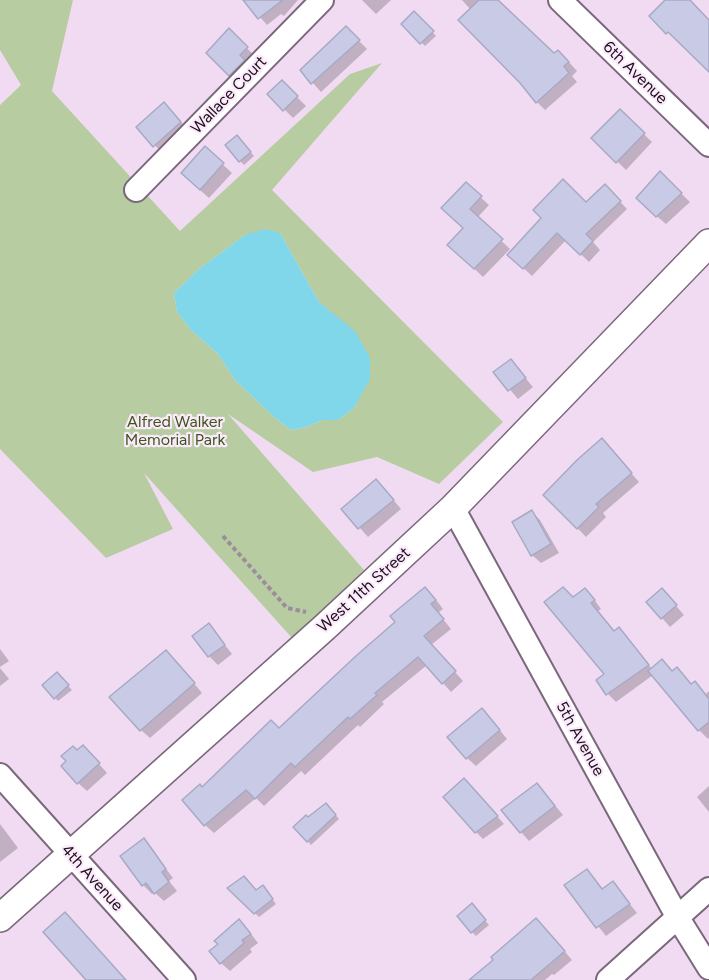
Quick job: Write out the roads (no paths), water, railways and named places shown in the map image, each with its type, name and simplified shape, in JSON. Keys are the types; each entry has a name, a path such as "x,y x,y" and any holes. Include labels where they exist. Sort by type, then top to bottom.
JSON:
{"street":[{"name":"Wallace Court","path":"136,190 322,0"},
{"name":"6th Avenue","path":"560,0 709,145"},
{"name":"West 11th Street","path":"0,918 325,627 453,508 709,243"},
{"name":"5th Avenue","path":"453,508 678,918 709,968"},
{"name":"4th Avenue","path":"0,776 184,980"},
{"path":"608,980 709,889"}],"water":[{"path":"265,229 280,233 319,302 355,331 370,358 370,379 354,408 338,420 323,420 291,430 235,380 219,355 192,331 177,312 174,293 199,269 245,235"}],"park label":[{"name":"Alfred Walker Memorial Park","path":"175,431"}]}
